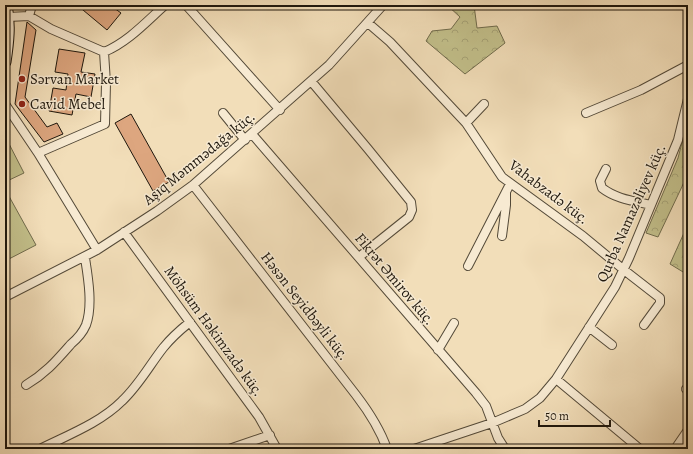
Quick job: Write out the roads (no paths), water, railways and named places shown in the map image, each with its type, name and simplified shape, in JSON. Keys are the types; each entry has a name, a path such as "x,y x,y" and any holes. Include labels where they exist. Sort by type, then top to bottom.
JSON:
{"main road":[{"path":"5,62 9,32 6,5"}],"street":[{"path":"28,16 32,5"},
{"path":"8,17 28,16 51,29 104,52 114,48 131,36 165,5"},
{"path":"186,5 280,110"},
{"name":"Aşıq Məmmədağa küç.","path":"5,297 85,258 157,211 193,185 280,110 329,65 368,23 382,5"},
{"name":"Vahabzadə küç.","path":"368,23 390,42 466,123 502,177 577,231 660,298 660,303 644,325"},
{"path":"38,153 105,124 106,83 104,52"},
{"path":"586,113 641,90 688,65"},
{"path":"310,81 368,148 411,202 412,210 409,217 359,257"},
{"name":"Qurba Namazəliyev küç.","path":"414,449 492,423 525,409 540,398 556,379 615,287 624,270 678,140 688,99"},
{"path":"5,104 38,153 97,250"},
{"path":"466,123 484,104"},
{"name":"Fikrət Əmirov küç.","path":"223,113 249,137 359,257 486,406 498,438 504,449"},
{"path":"606,169 600,180 602,188 615,196 651,205"},
{"path":"468,266 510,184"},
{"name":"Həsən Seyidbəyli küç.","path":"193,185 356,395 374,420 383,437 387,449"},
{"path":"502,236 506,192"},
{"name":"Möhsüm Həkimzadə küç.","path":"124,232 259,416 277,449"},
{"path":"26,385 50,368 79,336 86,325 90,302 85,258"},
{"path":"40,449 106,415 121,402 142,379 163,348 190,322"},
{"path":"438,350 454,323"},
{"path":"589,327 612,345"},
{"path":"556,379 640,449"},
{"path":"675,449 688,430"},
{"path":"229,449 270,435"}],"place":[{"name":"Sərvan Market","path":"22,79"},
{"name":"Cavid Mebel","path":"22,104"}]}
